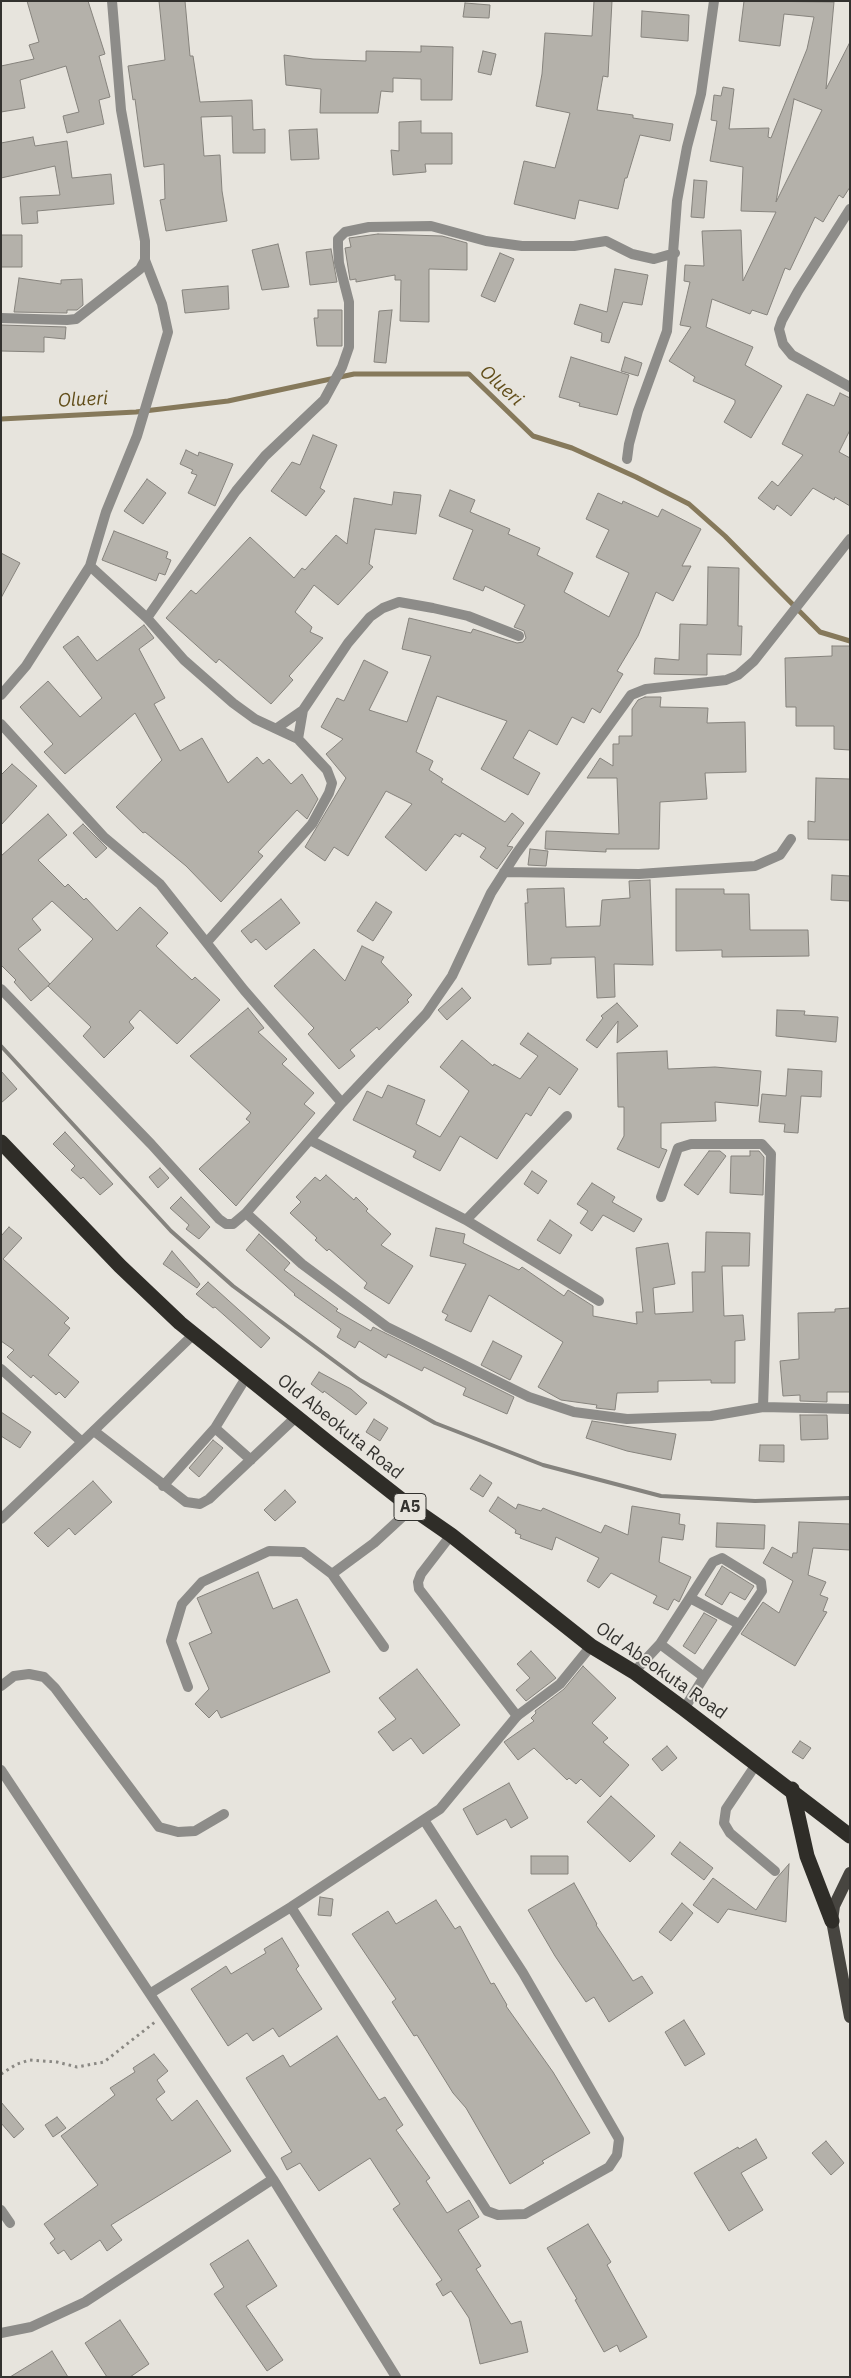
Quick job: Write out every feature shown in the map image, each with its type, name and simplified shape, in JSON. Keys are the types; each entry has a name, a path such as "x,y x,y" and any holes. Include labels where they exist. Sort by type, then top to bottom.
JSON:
{"highway":[{"name":"Old Abeokuta Road","path":"1,1142 120,1266 194,1334 296,1417 412,1508 451,1535 591,1646 634,1672 792,1789 850,1836"},
{"path":"792,1789 807,1856 832,1920"}],"main road":[{"path":"850,1873 834,1906 832,1920 850,2017"}],"street":[{"path":"1,318 76,319 140,269 144,260 145,242 121,110 112,1"},
{"path":"627,459 628,444 638,411 667,331 670,269 675,253 678,201 687,147 701,94 714,1"},
{"path":"850,209 798,291 779,329 783,344 792,355 850,387"},
{"path":"147,618 236,491 266,456 324,400 342,367 349,347 349,302 339,263 338,240 345,232 369,227 431,226 486,241 522,246 574,246 606,242 632,254 654,259 675,253"},
{"path":"1,694 26,666 90,566 106,512 137,436 168,332 162,304 144,260"},
{"path":"1,989 150,1144 219,1219 226,1224 233,1224 246,1213 342,1102 434,1004 452,976 491,893 504,872 631,695 646,689 726,680 738,675 754,661 850,539"},
{"path":"90,566 147,618 184,660 233,704 256,719 298,739 327,770 332,783 329,793 312,824 207,942"},
{"path":"276,728 303,710 348,643 370,617 383,608 399,602 468,616 519,636"},
{"path":"298,739 303,710"},
{"path":"1,724 104,837 160,884 244,990 342,1102"},
{"path":"504,872 639,874 754,866 780,855 791,839"},
{"path":"466,1220 567,1116"},
{"path":"310,1140 466,1220 600,1302"},
{"path":"661,1196 678,1148 690,1144 762,1144 771,1154 763,1408"},
{"path":"246,1213 302,1264 387,1327 529,1397 574,1412 627,1419 711,1416 763,1408 850,1410"},
{"path":"1,1519 194,1334"},
{"path":"1,1369 82,1442"},
{"path":"163,1486 215,1428 247,1376"},
{"path":"94,1431 186,1502 200,1504 209,1499 296,1417"},
{"path":"215,1428 251,1460"},
{"path":"332,1574 374,1543 412,1508"},
{"path":"451,1535 420,1574 419,1589 517,1716"},
{"path":"188,1687 171,1641 182,1604 202,1582 269,1551 303,1552 332,1574 384,1647"},
{"path":"634,1672 660,1644 713,1562 722,1558 761,1582 762,1591 704,1676 684,1709"},
{"path":"690,1598 739,1624"},
{"path":"660,1644 704,1676"},
{"path":"151,1994 291,1907 440,1809 517,1716 560,1684 591,1646"},
{"path":"1,1686 14,1676 29,1674 44,1677 55,1688 159,1827 178,1832 195,1831 224,1814"},
{"path":"757,1763 726,1809 724,1823 730,1833 775,1872"},
{"path":"1,1770 273,2179 396,2377"},
{"path":"291,1907 473,2193 487,2211 498,2215 525,2214 609,2167 617,2155 619,2139 523,1973 424,1820"},
{"path":"1,2333 31,2327 84,2302 273,2179"},
{"path":"1,2210 10,2224"}],"path":[{"path":"1,2074 17,2064 30,2060 58,2062 77,2067 104,2062 165,2014"}],"building":[{"path":"27,1 88,1 105,54 99,56 110,97 99,100 104,124 67,133 63,116 79,112 66,66 20,80 25,108 1,112 1,66 34,59 29,45 39,42"},
{"path":"159,1 185,1 190,56 193,56 200,102 252,100 253,130 265,129 265,153 233,153 232,116 201,117 204,156 220,155 222,191 227,221 166,231 160,200 165,199 164,164 144,167 135,99 133,100 128,66 165,60"},
{"path":"594,1 612,1 608,77 603,76 597,110 633,115 633,118 673,124 670,141 640,135 627,178 625,178 618,209 579,200 575,219 514,204 524,161 555,168 570,113 536,106 542,74 545,33 592,36"},
{"path":"744,1 834,2 826,89 850,42 850,187 843,198 839,195 823,222 815,217 790,270 785,268 767,315 752,310 750,314 712,299 706,327 753,347 745,365 782,386 751,438 724,422 735,400 693,381 695,377 669,361 691,327 680,325 690,282 684,281 685,265 704,266 702,231 741,230 743,281 776,212 741,211 743,167 710,161 717,121 711,120 714,95 721,96 723,87 734,89 729,129 769,128 768,137 771,138 807,49 814,17 784,14 780,46 739,41","holes":["794,99 822,110 776,202"]},
{"path":"465,3 490,5 489,18 463,17"},
{"path":"642,11 689,15 688,41 641,37"},
{"path":"421,46 453,47 452,100 421,100 421,79 393,78 393,92 381,91 378,113 320,113 321,89 286,85 284,55 313,59 366,61 366,51 421,52"},
{"path":"483,51 496,54 491,75 478,72"},
{"path":"421,121 421,133 452,133 452,164 425,164 426,172 393,175 391,150 399,151 399,122"},
{"path":"317,129 319,159 291,160 289,130"},
{"path":"33,137 35,146 67,141 72,178 111,174 114,204 37,211 38,223 22,224 20,197 60,195 55,166 1,178 1,143"},
{"path":"694,180 707,181 704,218 691,217"},
{"path":"378,234 442,236 467,243 467,270 429,269 429,322 400,321 401,280 395,280 395,275 356,282 356,279 350,280 345,248 351,247 349,238"},
{"path":"1,235 22,235 22,267 1,267"},
{"path":"278,244 289,287 262,290 252,250"},
{"path":"331,249 337,282 310,285 306,252"},
{"path":"500,253 514,259 495,302 481,296"},
{"path":"615,269 648,275 642,305 623,302 609,343 601,341 602,333 574,324 580,304 607,312"},
{"path":"19,278 61,284 61,280 82,279 83,305 77,310 67,310 67,313 14,312"},
{"path":"228,286 229,309 185,313 182,290"},
{"path":"318,310 342,310 342,346 317,346 314,318 318,318"},
{"path":"392,310 386,363 374,362 379,311"},
{"path":"1,325 66,327 65,339 44,337 44,352 1,351"},
{"path":"571,357 629,375 617,415 579,406 580,403 559,397"},
{"path":"625,357 642,363 638,376 621,371"},
{"path":"840,393 850,398 850,430 839,452 850,458 850,506 835,497 834,500 813,488 791,516 777,505 774,510 758,498 772,481 778,486 803,455 782,444 807,394 834,406"},
{"path":"313,435 337,445 320,488 325,491 306,516 271,491 292,462 300,465"},
{"path":"186,450 198,456 199,452 233,464 215,506 188,493 197,475 191,473 193,470 180,464"},
{"path":"147,479 166,493 143,524 124,511"},
{"path":"450,490 475,500 470,512 510,529 508,534 540,548 537,555 573,573 564,592 609,617 629,573 596,557 609,530 586,519 598,493 622,504 623,501 658,517 662,509 701,529 682,566 691,566 673,601 656,592 638,636 617,671 623,674 600,713 592,708 584,723 572,717 557,745 529,730 513,758 540,773 528,795 481,769 507,721 437,696 416,752 433,761 429,770 443,779 441,782 505,822 512,813 524,823 507,846 513,847 497,869 480,857 486,848 462,833 460,837 455,834 426,871 385,837 412,804 386,791 348,856 334,847 325,861 305,847 346,778 326,754 343,739 321,727 337,698 344,701 364,660 388,672 369,710 407,722 431,656 402,649 409,618 471,633 473,629 517,643 523,642 526,638 524,631 514,627 525,605 485,586 483,591 453,579 473,530 439,516"},
{"path":"394,492 421,495 416,534 375,529 369,564 373,567 338,605 314,585 295,612 312,627 310,632 323,638 289,676 293,680 271,704 219,659 216,663 166,618 191,590 196,594 250,537 294,578 302,568 305,570 336,535 347,544 354,498 392,505"},
{"path":"114,531 168,552 166,558 171,560 165,575 159,573 156,581 102,560"},
{"path":"1,553 20,563 1,598"},
{"path":"708,567 739,568 738,626 742,626 741,655 707,654 707,675 654,674 655,658 679,660 680,624 707,625"},
{"path":"144,625 154,638 139,649 165,698 154,704 180,751 202,738 228,783 257,757 263,764 269,759 291,784 302,774 318,799 307,819 297,810 258,852 263,856 221,902 186,866 145,832 143,833 116,807 162,760 135,713 65,774 44,752 53,744 20,707 48,681 80,717 102,698 63,647 78,636 97,661"},
{"path":"832,646 850,646 850,750 834,749 834,726 796,726 796,707 786,707 785,658 832,656"},
{"path":"645,697 661,697 660,707 708,708 707,723 745,722 746,772 705,773 707,799 660,802 659,849 606,849 606,852 545,849 546,831 619,834 617,778 587,778 600,758 613,766 613,744 619,744 619,736 632,736 632,709 638,700"},
{"path":"12,764 37,786 1,825 1,775"},
{"path":"816,778 850,779 850,840 808,839 808,821 815,822"},
{"path":"48,814 67,835 38,860 65,887 68,884 84,900 86,898 117,931 140,907 168,933 156,946 192,980 195,977 220,1000 177,1044 140,1010 129,1022 134,1028 104,1058 83,1036 91,1027 49,985 31,1001 14,982 16,980 1,965 1,856","holes":["52,901 93,939 50,984 18,949 41,930 32,919"]},
{"path":"83,824 107,848 96,858 73,833"},
{"path":"530,849 548,851 546,866 528,865"},
{"path":"832,875 850,876 850,901 831,900"},
{"path":"650,880 653,965 614,964 615,997 597,998 595,957 551,958 551,964 528,965 525,903 528,903 527,889 564,888 566,927 600,926 602,900 630,898 629,881"},
{"path":"676,889 724,889 724,894 749,894 750,930 808,930 809,956 722,957 722,950 676,951"},
{"path":"281,899 300,923 266,950 256,939 251,943 241,931"},
{"path":"376,902 392,912 373,941 357,931"},
{"path":"362,946 384,957 381,962 412,995 407,1000 409,1002 379,1030 377,1027 350,1050 355,1056 339,1069 308,1034 314,1028 274,986 314,949 345,981"},
{"path":"462,988 471,998 447,1020 438,1010"},
{"path":"617,1003 638,1026 617,1043 618,1021 597,1048 586,1040 603,1018 601,1016"},
{"path":"248,1008 264,1028 258,1032 287,1059 282,1064 314,1093 304,1104 315,1113 236,1206 199,1169 250,1122 246,1119 251,1113 190,1056"},
{"path":"777,1010 805,1011 804,1015 838,1017 836,1042 776,1036"},
{"path":"528,1033 578,1069 560,1095 549,1087 531,1116 526,1113 497,1159 460,1136 440,1171 413,1157 416,1151 353,1120 367,1091 382,1098 388,1085 425,1100 416,1124 440,1137 469,1091 440,1067 462,1040 493,1066 494,1064 520,1079 538,1056 520,1044"},
{"path":"667,1051 668,1069 715,1067 761,1071 758,1106 715,1102 716,1121 661,1123 661,1148 667,1150 659,1168 617,1149 624,1136 624,1107 618,1107 617,1053"},
{"path":"788,1069 822,1071 821,1097 801,1096 798,1133 784,1132 785,1124 759,1122 762,1094 786,1096"},
{"path":"1,1071 17,1089 1,1103"},
{"path":"65,1132 113,1184 100,1195 83,1177 81,1179 71,1170 75,1166 53,1144"},
{"path":"709,1151 720,1151 726,1156 698,1195 684,1185"},
{"path":"750,1151 759,1151 764,1157 763,1195 730,1193 731,1156 750,1156"},
{"path":"160,1168 169,1178 158,1188 149,1177"},
{"path":"532,1171 547,1181 538,1194 524,1184"},
{"path":"326,1175 354,1200 356,1197 368,1209 366,1211 391,1234 381,1245 413,1266 389,1304 364,1288 367,1283 329,1249 327,1251 315,1240 317,1238 290,1213 301,1202 296,1197 315,1177 320,1181"},
{"path":"592,1183 615,1197 612,1202 642,1219 634,1232 603,1215 592,1231 580,1223 588,1211 577,1204"},
{"path":"181,1197 210,1227 199,1239 186,1229 189,1225 170,1208"},
{"path":"550,1220 572,1235 560,1254 537,1240"},
{"path":"9,1227 22,1238 3,1259 69,1318 64,1323 70,1328 48,1355 79,1382 65,1398 59,1392 56,1395 33,1375 31,1378 7,1357 14,1350 1,1341 1,1236"},
{"path":"436,1228 465,1234 463,1243 519,1270 522,1267 564,1296 568,1290 593,1306 593,1316 637,1324 636,1312 643,1312 636,1248 668,1243 675,1284 653,1288 655,1314 693,1312 692,1272 705,1272 706,1232 750,1233 749,1266 722,1266 724,1316 743,1315 745,1340 735,1341 735,1383 711,1383 711,1380 658,1381 658,1392 617,1393 615,1410 596,1408 597,1405 561,1400 538,1387 563,1342 489,1295 471,1332 445,1320 448,1315 442,1312 466,1264 430,1256"},
{"path":"259,1234 290,1263 284,1270 338,1309 336,1311 371,1331 373,1327 514,1397 507,1414 463,1395 466,1388 424,1367 422,1371 388,1354 386,1358 359,1341 355,1348 337,1337 341,1329 294,1295 246,1250"},
{"path":"172,1251 200,1284 197,1288 163,1264"},
{"path":"208,1282 270,1338 261,1348 215,1307 213,1308 196,1294"},
{"path":"850,1308 850,1392 827,1392 827,1402 800,1401 800,1395 783,1396 780,1361 799,1359 798,1313 835,1312 835,1309"},
{"path":"493,1341 522,1356 510,1380 481,1365"},
{"path":"319,1372 351,1389 367,1403 356,1415 324,1391 323,1393 311,1384"},
{"path":"1,1412 31,1432 20,1448 1,1436"},
{"path":"800,1415 827,1415 828,1439 801,1440"},
{"path":"374,1419 388,1428 380,1441 366,1432"},
{"path":"592,1421 676,1434 671,1460 627,1451 586,1438"},
{"path":"213,1440 223,1448 199,1477 189,1468"},
{"path":"760,1445 784,1445 784,1462 759,1461"},
{"path":"480,1475 492,1483 483,1497 470,1489"},
{"path":"93,1481 112,1502 75,1535 69,1528 48,1547 34,1533"},
{"path":"285,1490 296,1502 275,1521 264,1510"},
{"path":"498,1497 516,1509 518,1504 541,1511 543,1508 601,1533 605,1525 628,1535 632,1506 680,1514 679,1524 685,1525 683,1540 662,1537 659,1562 691,1577 679,1602 674,1599 668,1610 653,1603 657,1596 611,1573 599,1588 587,1581 599,1558 556,1537 552,1550 520,1538 521,1535 515,1533 516,1530 489,1511"},
{"path":"799,1522 850,1524 850,1550 813,1548 808,1575 826,1582 820,1595 828,1598 823,1611 827,1612 795,1666 741,1634 763,1602 779,1613 793,1581 763,1563 772,1547 792,1558 793,1553 797,1553"},
{"path":"717,1523 765,1525 764,1549 716,1547"},
{"path":"722,1566 754,1586 745,1600 730,1592 722,1605 705,1595"},
{"path":"258,1572 273,1609 297,1599 330,1672 221,1718 217,1710 209,1718 195,1704 209,1689 189,1643 212,1633 197,1598"},
{"path":"704,1613 717,1620 695,1654 683,1646"},
{"path":"531,1651 556,1678 526,1701 516,1690 530,1678 517,1664"},
{"path":"583,1666 616,1698 592,1723 608,1738 603,1742 629,1765 600,1797 581,1779 576,1784 569,1778 567,1780 534,1748 518,1760 504,1742 534,1721 531,1718 536,1713 535,1711 564,1689"},
{"path":"417,1669 460,1725 423,1754 411,1738 393,1751 378,1732 396,1719 379,1698"},
{"path":"800,1741 811,1748 803,1759 792,1752"},
{"path":"667,1746 677,1758 662,1771 652,1759"},
{"path":"509,1783 528,1818 511,1828 506,1819 477,1835 463,1809"},
{"path":"611,1796 655,1836 630,1862 587,1822"},
{"path":"680,1842 713,1868 704,1880 671,1854"},
{"path":"531,1856 568,1856 568,1874 531,1874"},
{"path":"789,1864 786,1922 728,1909 718,1923 693,1905 713,1878 756,1910 775,1880"},
{"path":"574,1883 596,1925 633,1981 642,1976 653,1993 609,2022 594,1997 586,2002 555,1956 528,1910"},
{"path":"320,1897 333,1899 331,1916 318,1915"},
{"path":"436,1900 455,1929 460,1926 491,1984 494,1983 506,2006 553,2072 590,2133 542,2161 544,2163 510,2184 466,2108 453,2093 417,2035 414,2036 392,2002 396,1999 352,1934 388,1911 396,1924"},
{"path":"682,1903 693,1913 671,1941 659,1932"},
{"path":"282,1938 299,1966 296,1969 322,2009 279,2037 273,2028 253,2041 247,2033 228,2046 191,1989 226,1966 231,1974 266,1953 264,1949"},
{"path":"684,2020 705,2054 685,2066 665,2032"},
{"path":"337,2036 379,2100 385,2097 403,2125 396,2130 430,2178 426,2181 447,2213 469,2200 479,2217 458,2230 481,2266 476,2269 511,2324 521,2321 528,2352 480,2364 469,2318 451,2291 443,2296 436,2284 442,2280 393,2209 400,2204 370,2158 319,2191 300,2163 287,2170 281,2158 292,2152 246,2078 283,2055 290,2067"},
{"path":"154,2054 168,2071 157,2080 165,2092 156,2099 172,2121 197,2100 231,2151 111,2225 122,2240 107,2251 100,2240 71,2260 64,2250 58,2254 50,2243 55,2239 44,2224 98,2185 61,2136 115,2095 110,2088 135,2072 133,2068"},
{"path":"1,2102 24,2129 14,2138 1,2123"},
{"path":"57,2117 66,2128 53,2137 45,2125"},
{"path":"756,2139 767,2158 741,2173 763,2210 729,2231 694,2173 738,2147 739,2149"},
{"path":"826,2141 844,2163 831,2175 812,2153"},
{"path":"588,2224 611,2262 607,2265 647,2337 620,2352 617,2345 604,2352 575,2300 577,2299 547,2248"},
{"path":"248,2240 277,2286 246,2306 283,2360 267,2371 214,2294 224,2287 210,2264"},
{"path":"120,2320 149,2364 130,2377 107,2377 85,2343"},
{"path":"52,2351 68,2377 10,2377 46,2355"}],"waterway":[{"name":"Olueri","path":"1,419 136,412 228,401 354,374 469,374 533,436 572,448 689,504 725,536 820,632 850,641"}],"railway":[{"path":"1,1046 171,1231 233,1286 360,1380 435,1423 543,1465 661,1496 755,1501 850,1498"}]}
